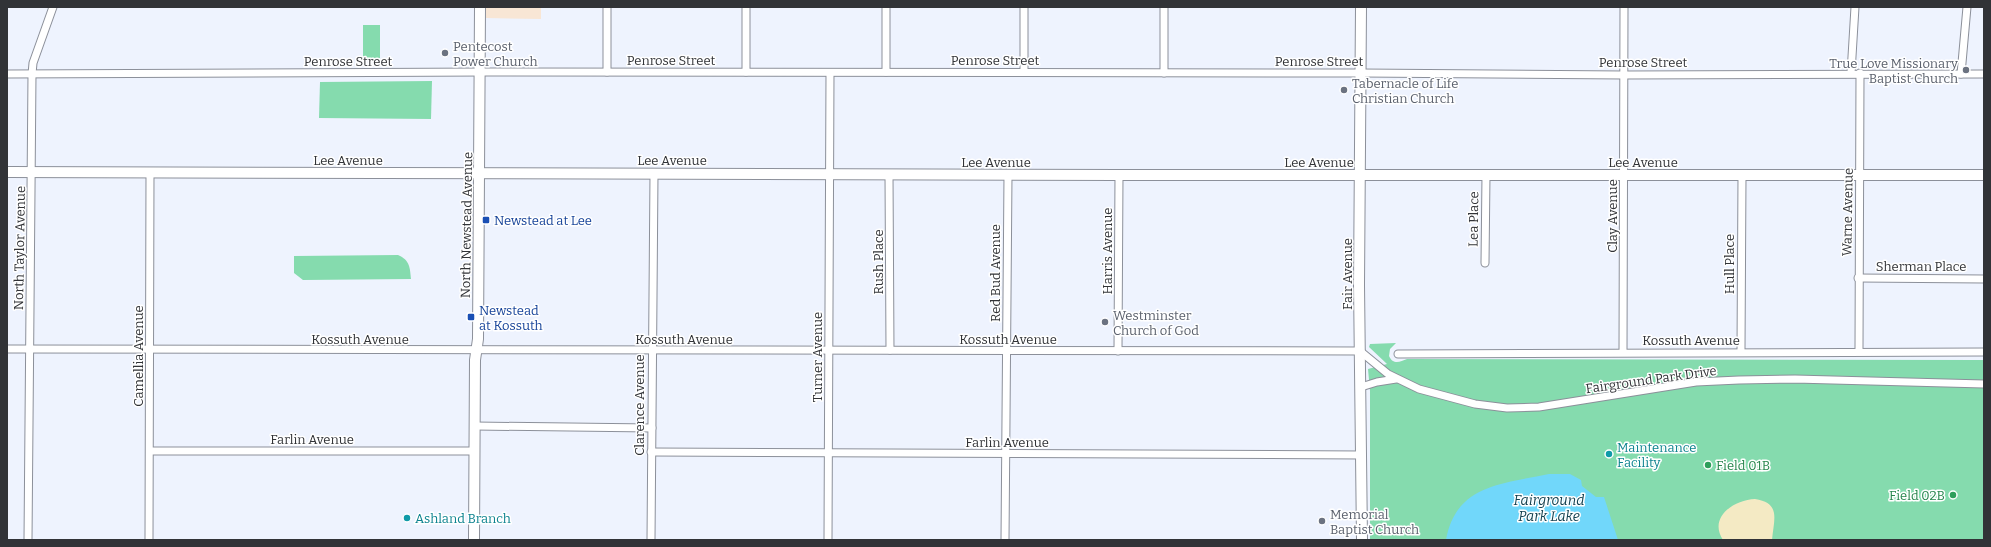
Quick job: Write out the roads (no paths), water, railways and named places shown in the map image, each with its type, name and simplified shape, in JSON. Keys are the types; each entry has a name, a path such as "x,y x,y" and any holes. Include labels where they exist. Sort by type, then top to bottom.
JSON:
{"street":[{"name":"North Taylor Avenue","path":"28,540 32,74 33,63 53,7"},
{"name":"North Newstead Avenue","path":"474,540 480,173 480,7"},
{"path":"607,7 608,72"},
{"path":"746,7 746,72"},
{"path":"886,7 886,72"},
{"path":"1024,7 1024,72"},
{"path":"1164,7 1164,73"},
{"name":"Fair Avenue","path":"1361,7 1360,351 1362,540"},
{"name":"Clay Avenue","path":"1623,352 1624,7"},
{"path":"1851,73 1855,7"},
{"path":"1961,74 1966,7"},
{"name":"Penrose Street","path":"7,74 480,72 1024,72 1624,75 1851,73 1984,74"},
{"name":"Turner Avenue","path":"828,540 830,73"},
{"name":"Warne Avenue","path":"1859,351 1858,278 1860,73"},
{"name":"Lee Avenue","path":"7,172 654,174 829,173 1119,176 1984,175"},
{"name":"Camellia Avenue","path":"149,540 150,173"},
{"name":"Clarence Avenue","path":"651,540 651,350 654,174"},
{"name":"Rush Place","path":"889,174 890,350"},
{"name":"Red Bud Avenue","path":"1005,540 1008,175"},
{"name":"Lea Place","path":"1485,263 1486,175"},
{"name":"Harris Avenue","path":"1118,351 1119,176"},
{"name":"Hull Place","path":"1741,351 1742,176"},
{"name":"Sherman Place","path":"1858,278 1984,278"},
{"name":"Kossuth Avenue","path":"7,349 476,351 890,350 1007,352 1360,351"},
{"name":"Fairground Park Drive","path":"1360,351 1396,379 1444,397 1475,404 1507,408 1539,407 1689,383 1739,380 1795,379 1984,384"},
{"name":"Kossuth Avenue","path":"1398,354 1741,351 1984,352"},
{"path":"1361,388 1377,382 1396,379"},
{"path":"475,426 652,428"},
{"name":"Farlin Avenue","path":"150,451 475,451"},
{"name":"Farlin Avenue","path":"652,452 1362,455"}],"water":[{"name":"Fairground Park Lake","path":"1549,474 1570,474 1581,480 1582,486 1596,497 1604,497 1618,540 1446,540 1451,521 1460,507 1471,497 1484,490 1499,485"}],"place":[{"name":"Pentecost Power Church","path":"445,53"},
{"name":"True Love Missionary Baptist Church","path":"1966,70"},
{"name":"Tabernacle of Life Christian Church","path":"1344,90"},
{"name":"Newstead at Lee","path":"486,220"},
{"name":"Newstead at Kossuth","path":"471,317"},
{"name":"Westminster Church of God","path":"1105,322"},
{"name":"Maintenance Facility","path":"1609,454"},
{"name":"Field 01B","path":"1708,465"},
{"name":"Field 02B","path":"1953,495"},
{"name":"Ashland Branch","path":"407,518"},
{"name":"Memorial Baptist Church","path":"1322,521"}]}
